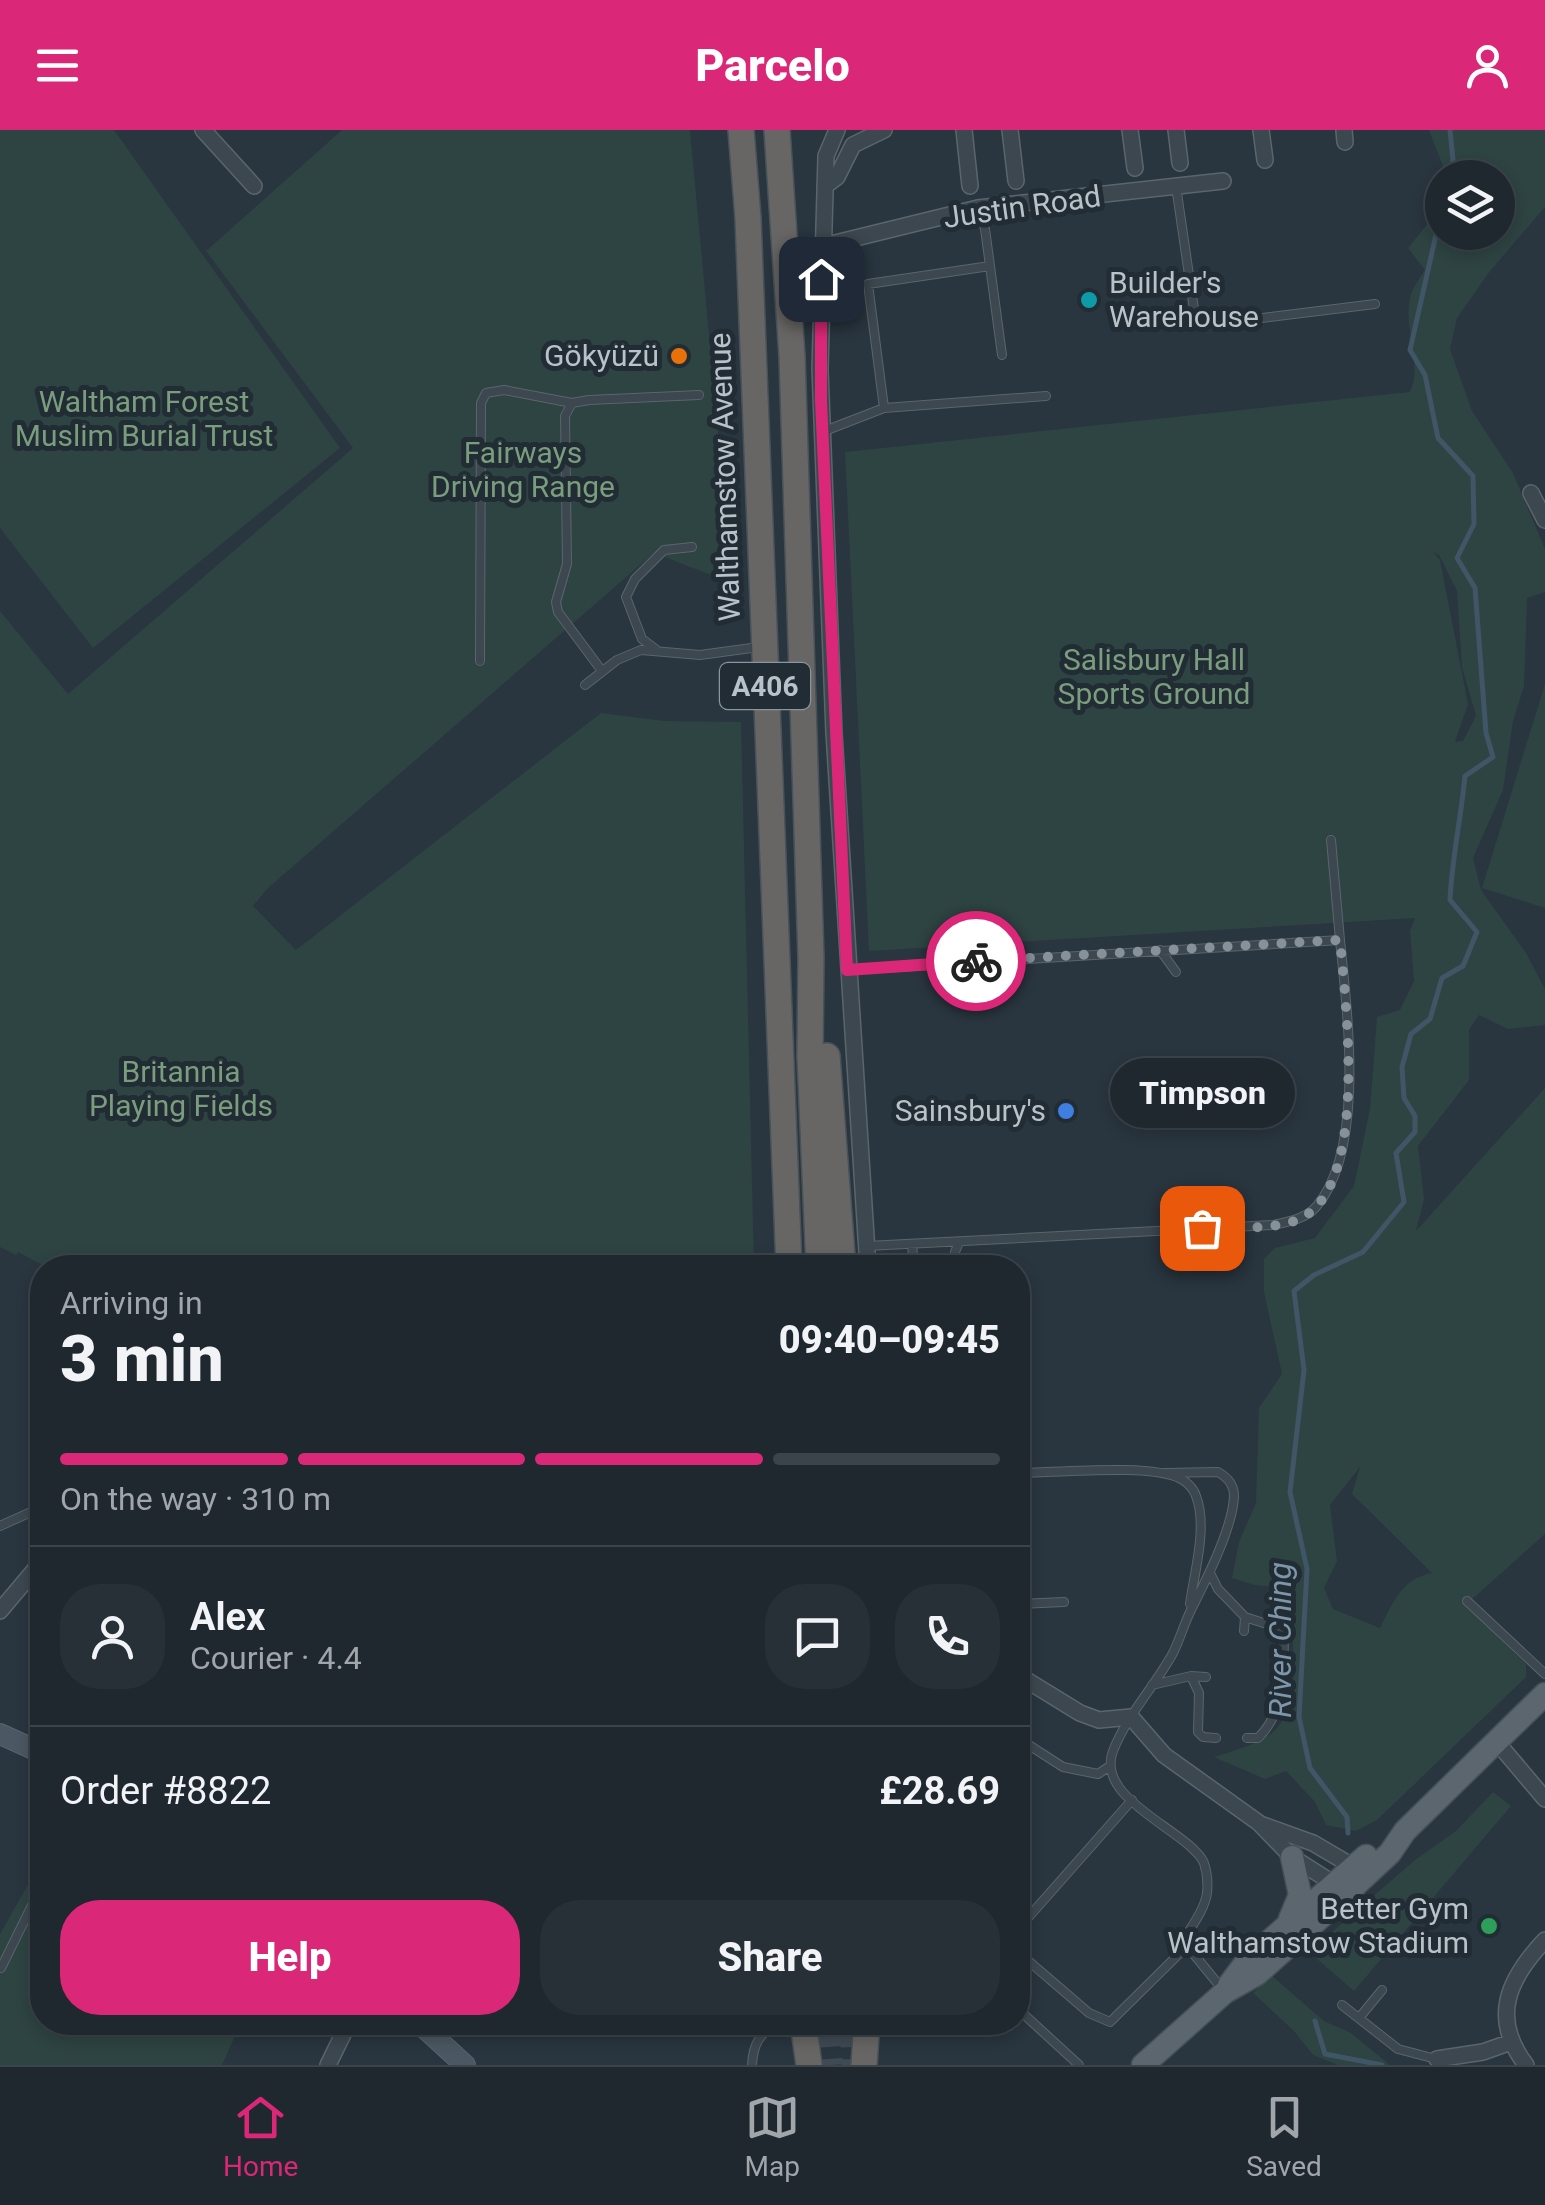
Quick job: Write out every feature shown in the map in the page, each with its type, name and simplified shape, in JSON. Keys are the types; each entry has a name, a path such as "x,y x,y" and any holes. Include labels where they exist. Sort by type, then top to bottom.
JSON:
{"highway":[{"name":"Walthamstow Avenue","path":"741,130 748,218 786,1255"},
{"name":"A406","path":"777,130 792,356 810,1056 819,1255"},
{"name":"A406","path":"810,958 824,1019 842,1255"},
{"path":"805,2035 809,2065"},
{"path":"864,2065 866,2035"}],"main road":[{"path":"1151,2062 1225,1992 1247,1960 1288,1922 1360,1871 1381,1844 1402,1834 1545,1694"},
{"path":"0,1734 30,1748"},
{"path":"1288,1922 1300,1896 1292,1857"},
{"path":"1225,1992 1285,1955 1340,1888"},
{"path":"432,2035 465,2065"}],"street":[{"path":"203,130 254,186"},
{"path":"838,130 828,148 825,186 819,312 822,432 847,970 867,1255"},
{"path":"825,186 837,177 852,137 884,130"},
{"path":"964,130 970,186"},
{"path":"1010,130 1016,181"},
{"path":"1130,130 1135,168"},
{"path":"1176,130 1180,163"},
{"path":"1261,130 1265,160"},
{"name":"Justin Road","path":"822,246 978,208 1223,180"},
{"path":"1531,493 1545,520"},
{"path":"1,1608 30,1574"},
{"path":"1030,1682 1099,1720 1131,1717 1164,1755 1259,1823 1292,1857 1340,1888"},
{"path":"1496,1741 1545,1799"},
{"path":"1259,1823 1313,1843 1360,1871"},
{"path":"1526,2065 1511,2042 1506,2018 1508,1994 1517,1972 1545,1940"},
{"path":"328,2065 343,2035"},
{"path":"1437,2059 1483,2052 1511,2042"}],"lane":[{"path":"1176,186 1196,322 1375,304"},
{"path":"978,208 985,229 1002,355"},
{"path":"884,408 868,284 990,266"},
{"path":"480,661 481,403 486,393 504,390 572,403 700,395"},
{"path":"822,432 884,408 1046,396"},
{"path":"572,403 565,416 563,434 566,564 556,602 558,612 602,672"},
{"path":"658,652 642,639 626,597 664,550 692,547"},
{"path":"585,685 617,660 641,650 700,654 764,647"},
{"path":"867,1246 1273,1225 1314,1210 1326,1192 1340,1150 1350,1057 1331,840"},
{"path":"847,970 1340,940"},
{"path":"1160,950 1176,972"},
{"path":"956,1255 960,1242"},
{"path":"912,1244 913,1255"},
{"path":"1030,1472 1210,1470 1225,1476 1231,1484 1232,1508 1210,1573 1172,1655 1131,1717 1110,1766 1114,1779 1132,1800 1203,1860 1208,1881 1206,1898 1184,1941 1225,1992"},
{"path":"1164,1473 1181,1479 1192,1489 1198,1504 1199,1536 1189,1614"},
{"path":"0,1526 30,1512"},
{"path":"1210,1573 1218,1589 1245,1617 1279,1628 1284,1635 1282,1694 1272,1725 1258,1738 1247,1738"},
{"path":"1467,1601 1545,1674"},
{"path":"1030,1604 1064,1602"},
{"path":"1244,1631 1245,1617"},
{"path":"1152,1685 1191,1676 1206,1677"},
{"path":"1191,1676 1200,1693 1198,1732 1203,1738 1216,1738"},
{"path":"1030,1745 1076,1772 1098,1774 1110,1766"},
{"path":"1030,1915 1132,1800"},
{"path":"1,1968 30,1909"},
{"path":"1030,1962 1089,2014 1110,2022 1186,1947"},
{"path":"1359,2018 1382,1990"},
{"path":"1342,2005 1398,2049 1437,2059"},
{"path":"1030,2021 1079,2065"},
{"path":"752,2065 753,2050 761,2035"}],"green space":[{"name":"Waltham Forest Muslim Burial Trust","path":"0,130 114,130 340,448 93,648 0,528"},
{"path":"342,130 690,130 732,583 654,553 268,888 253,906 296,950 601,713 664,721 741,722 754,1255 30,1255 30,1258 0,1247 0,611 68,694 353,448 206,251"},
{"path":"1429,130 1545,130 1545,207 1515,242 1515,160 1441,160"},
{"name":"Salisbury Hall Sports Ground","path":"1425,227 1425,250 1508,250 1457,318 1450,349 1472,411 1513,473 1545,549 1545,592 1527,598 1524,686 1513,721 1503,790 1473,858 1481,890 1526,953 1545,989 1545,1025 1508,1029 1479,1015 1469,1030 1469,1080 1418,1146 1424,1199 1416,1231 1545,1088 1545,1534 1470,1601 1462,1601 1526,1664 1526,1677 1377,1820 1356,1831 1326,1825 1315,1802 1286,1771 1265,1779 1214,1757 1272,1733 1289,1704 1293,1685 1293,1643 1286,1588 1232,1578 1239,1542 1256,1503 1259,1408 1282,1374 1264,1292 1264,1259 1275,1248 1315,1238 1354,1186 1370,1109 1377,1017 1400,1010 1414,981 1410,931 1415,918 869,951 845,452 1410,392 1415,370 1410,298 1425,270 1408,248","holes":["1433,552 1439,555 1457,591 1462,667 1476,716 1463,741 1455,742 1468,704 1440,560","1360,1467 1352,1494 1432,1573 1406,1586 1380,1628 1333,1609 1324,1588 1337,1561 1330,1505"]},
{"path":"1545,684 1545,908 1482,888"},
{"path":"1493,1792 1511,1806 1354,1991 1309,1952 1415,1860 1456,1831"},
{"path":"30,1881 30,2035 236,2035 222,2065 0,2065 0,1934"},
{"path":"1271,1975 1324,2021 1351,2033 1390,2065 1338,2065 1313,2055 1294,2031 1253,1993"}],"waterway":[{"name":"River Ching","path":"1450,130 1453,160"},
{"name":"River Ching","path":"1348,1833 1347,1817 1310,1768 1299,1717 1307,1569 1290,1492 1304,1370 1294,1291 1314,1275 1363,1252 1404,1202 1396,1153 1415,1132 1415,1116 1404,1098 1402,1067 1411,1034 1430,1019 1442,978 1463,966 1477,932 1450,900 1465,776 1493,757 1486,733 1475,588 1457,558 1474,524 1473,476 1438,438 1425,375 1410,350 1433,250"},
{"name":"River Ching","path":"1315,2021 1325,2054 1382,2065"}],"tunnel":[{"path":"829,2035 831,2065"},
{"path":"853,2035 854,2065"}],"way so far":[{"path":"976,961 1340,940 1350,1057 1348,1098 1340,1150 1326,1192 1314,1210 1294,1220 1273,1225 1202,1228"}],"place":[{"name":"Builder's Warehouse","path":"1089,300"},
{"name":"Gökyüzü","path":"679,356"},
{"name":"Sainsbury's","path":"1066,1111"},
{"name":"Timpson","path":"1202,1228"},
{"name":"Better Gym Walthamstow Stadium","path":"1489,1926"}],"route":[{"path":"821,279 821,401 847,970 976,961"}],"park label":[{"name":"Fairways Driving Range","path":"523,470"},
{"name":"Britannia Playing Fields","path":"181,1089"}]}
